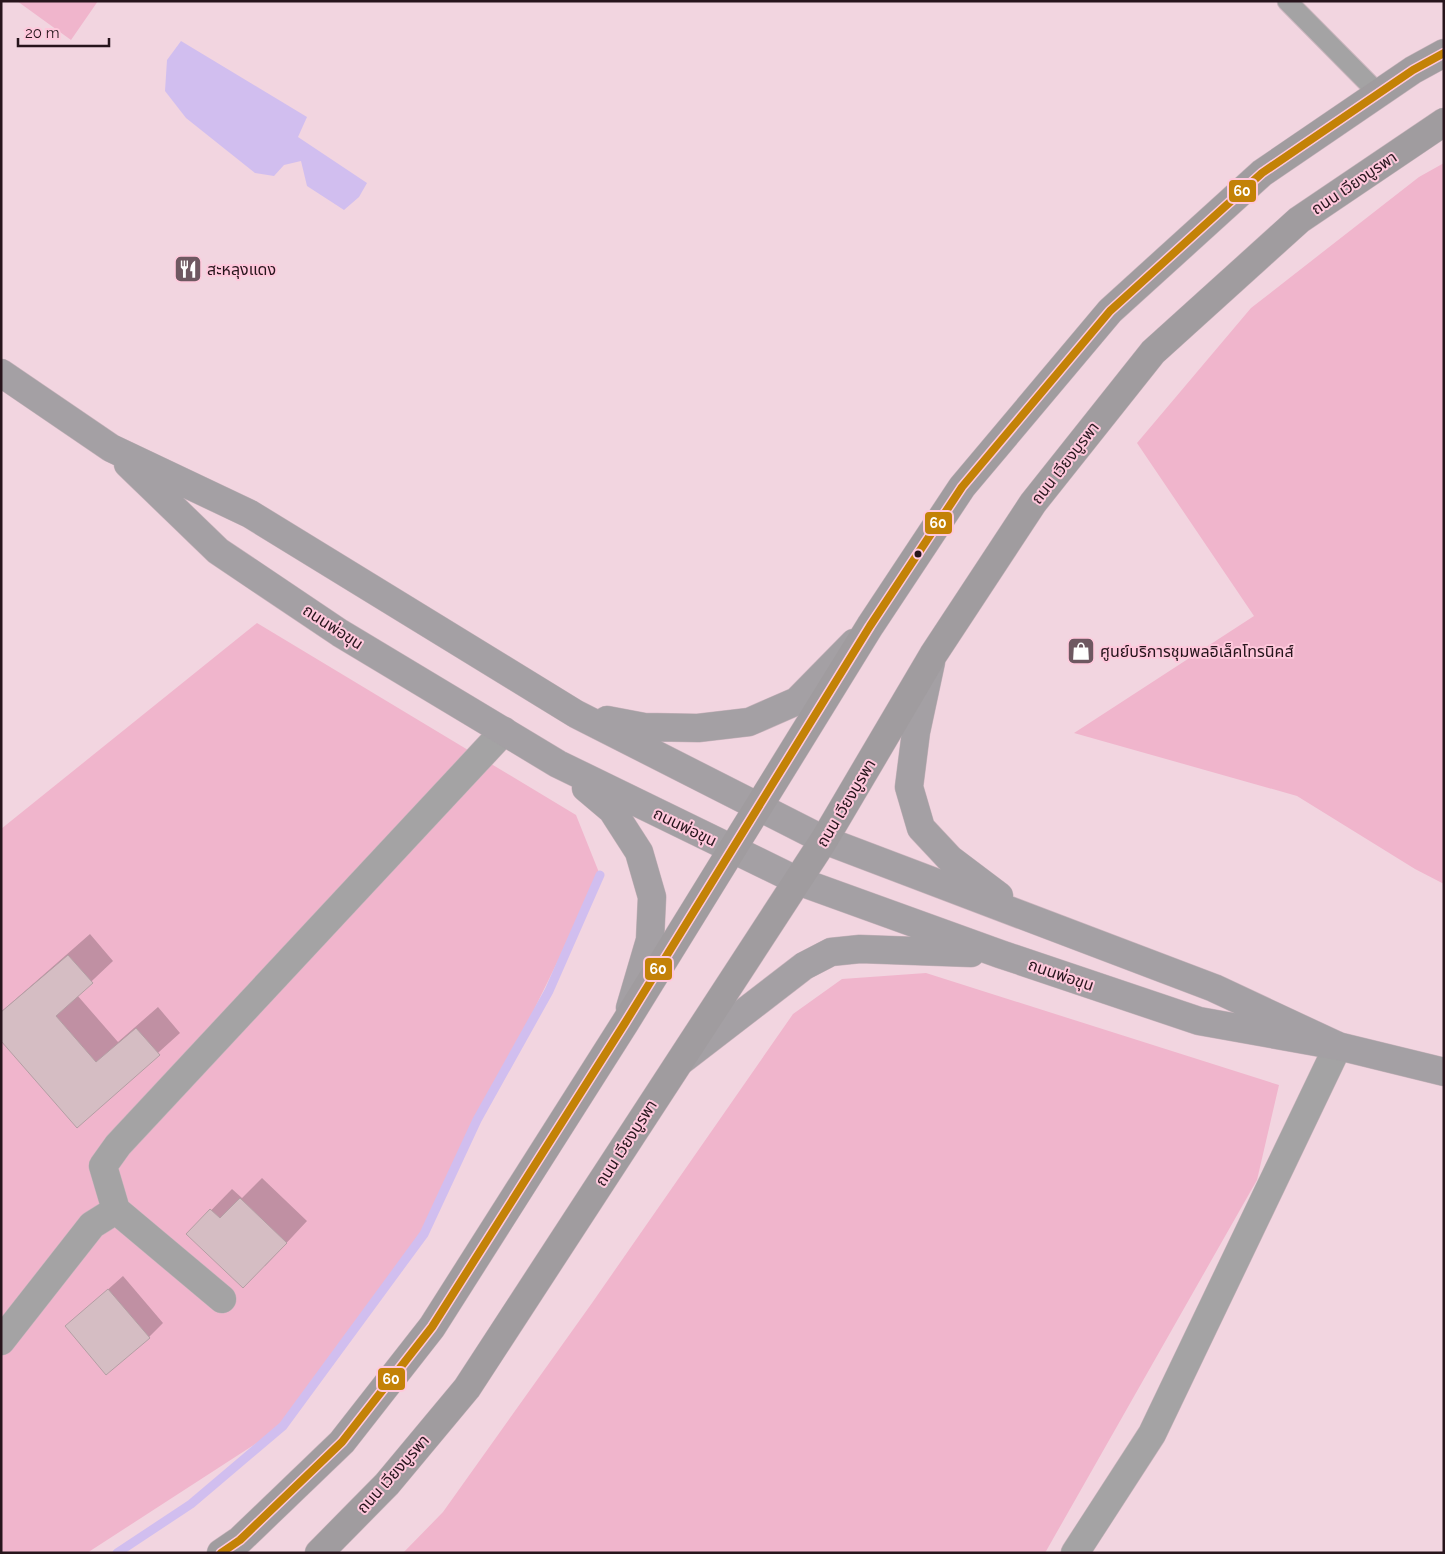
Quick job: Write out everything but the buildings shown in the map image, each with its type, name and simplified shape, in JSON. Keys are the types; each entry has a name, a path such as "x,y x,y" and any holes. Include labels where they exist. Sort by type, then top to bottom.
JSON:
{"main road":[{"path":"221,1553 240,1540 342,1442 432,1327 760,807 870,626 962,487 1110,311 1262,173 1379,94 1444,53"},
{"name":"ถนน เวียงบูรพา","path":"319,1553 388,1484 467,1388 798,881 933,655 1033,503 1153,352 1299,220 1444,122"},
{"name":"ถนนพ่อขุน","path":"1,373 111,448 250,514 576,714 824,840 1214,988 1338,1046"},
{"name":"ถนนพ่อขุน","path":"111,448 218,551 340,633 558,764 798,881 1000,954 1199,1021 1338,1046 1444,1072"},
{"path":"576,714 644,727 698,728 749,722 797,701 870,626"},
{"path":"933,655 916,732 908,787 920,828 950,859 1024,915"},
{"path":"558,764 612,810 639,852 652,897 650,940 625,1023"},
{"path":"679,1062 804,966 832,952 860,949 892,949 1000,954"}],"street":[{"path":"222,1299 116,1210 103,1166 118,1144 504,731"},
{"path":"1075,1553 1152,1434 1338,1046"},
{"path":"1,1341 92,1225 116,1210"}],"lane":[{"path":"1287,1 1379,94"}],"shaded area":[{"path":"17,1 98,1 71,40"},
{"path":"181,41 307,117 298,137 367,183 359,197 344,210 307,186 301,161 284,165 274,176 255,173 186,118 165,91 167,60"},
{"path":"1444,163 1444,884 1415,869 1297,796 1074,733 1254,616 1137,443 1251,308 1419,177"},
{"path":"257,623 576,815 600,875 424,1234 283,1426 87,1553 1,1553 1,829"},
{"path":"926,973 1279,1085 1257,1180 1045,1553 403,1553 443,1512 592,1303 793,1014 842,979"}],"waterway":[{"path":"117,1553 191,1504 283,1426 424,1234 477,1120 549,991 600,875"}],"transit line":[{"name":"60","path":"221,1553 240,1540 342,1442 432,1327 625,1023 870,626 962,487 1110,311 1262,173 1413,70 1444,53"}],"place":[{"name":"สะหลุงแดง","path":"188,269"},
{"name":"ศูนย์บริการชุมพลอิเล็คโทรนิคส์","path":"1081,651"}]}
